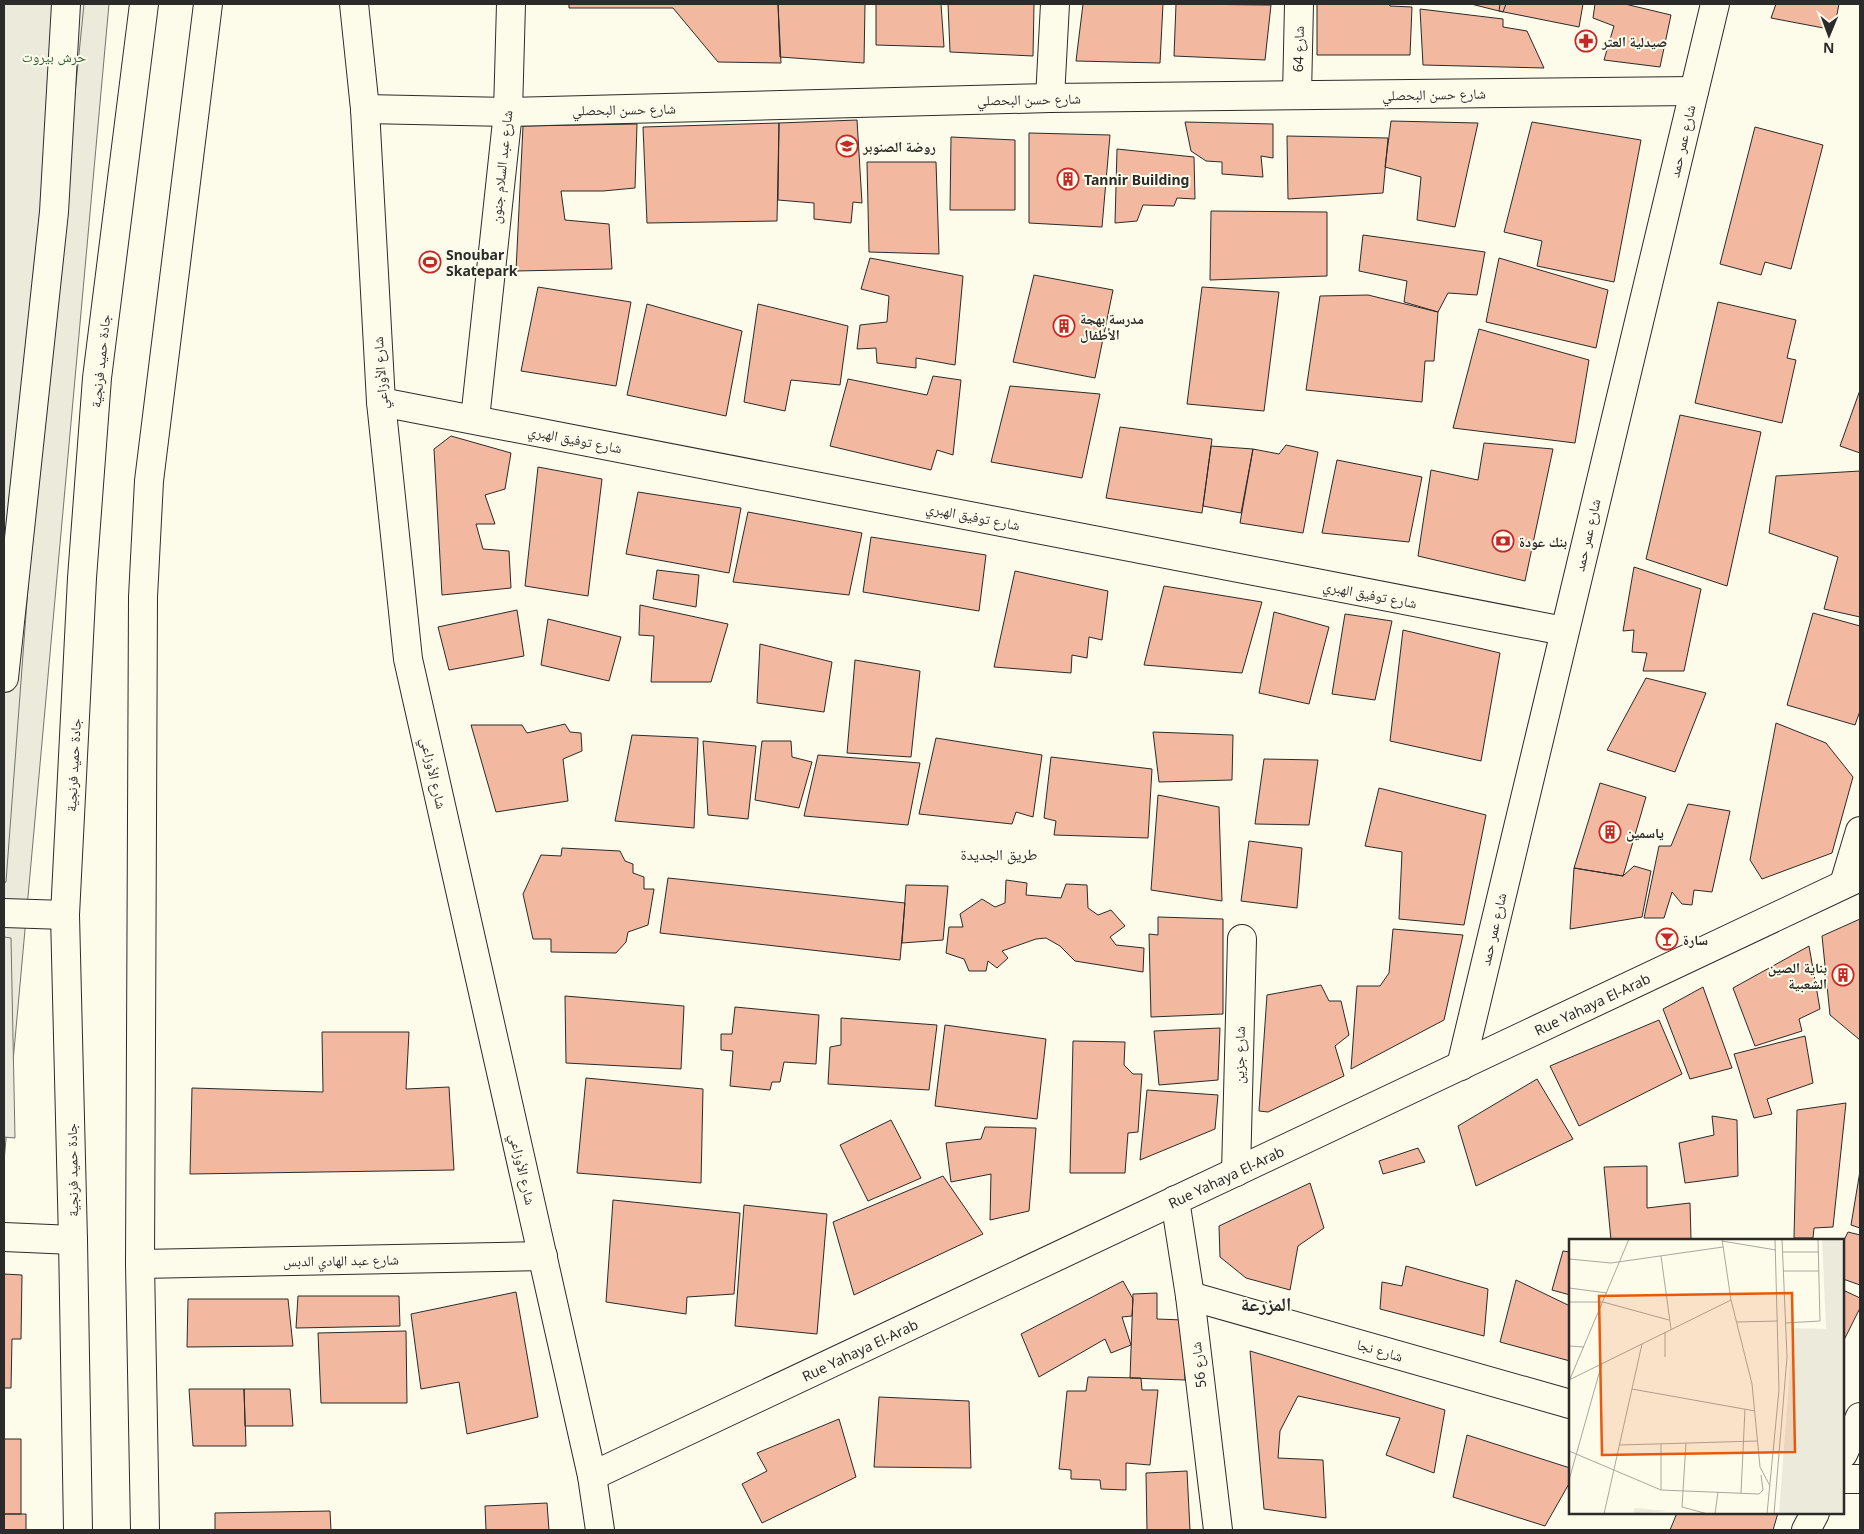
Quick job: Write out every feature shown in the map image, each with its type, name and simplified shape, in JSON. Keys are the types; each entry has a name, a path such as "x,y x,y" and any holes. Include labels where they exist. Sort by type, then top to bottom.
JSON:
{"street":[{"path":"4,678 54,212 66,4"},
{"name":"جادة حميد فرنجية","path":"78,1530 65,915 82,578 97,378 144,4"},
{"path":"145,1530 140,1264 143,607 149,481 208,4"},
{"name":"شارع الأوزاعي","path":"354,4 365,109 381,402 408,659 592,1476 600,1530"},
{"name":"شارع عبد السلام جنون","path":"475,419 508,112 511,4"},
{"path":"1050,98 1055,4"},
{"name":"شارع 64","path":"1297,95 1299,4"},
{"name":"شارع عمر حمد","path":"1461,1066 1715,4"},
{"name":"شارع حسن البحصلي","path":"365,109 508,112 1050,98 1694,91"},
{"name":"شارع توفيق الهبري","path":"381,402 1564,631"},
{"path":"1852,880 1860,831"},
{"name":"Rue Yahaya El-Arab","path":"592,1476 1852,880"},
{"path":"4,913 65,915"},
{"name":"شارع جزين","path":"1236,1172 1242,939"},
{"name":"شارع 56","path":"1175,1200 1190,1296 1218,1530"},
{"path":"4,1237 73,1240"},
{"name":"شارع عبد الهادي الدبس","path":"140,1264 543,1256"},
{"name":"شارع نجا","path":"1190,1296 1569,1404"},
{"path":"1844,1452 1860,1417"},
{"path":"1844,1479 1860,1479"},
{"path":"1806,1530 1814,1514"}],"green space":[{"name":"حرش بيروت","path":"4,4 109,4 4,1161"}],"shaded area":[{"path":"4,4 84,4 35,494 6,882 4,883"},
{"path":"4,937 11,938 15,1138 4,1137"}],"building":[{"path":"569,4 778,4 781,63 718,62 673,8 569,8"},
{"path":"778,4 865,4 864,63 780,57"},
{"path":"876,4 941,4 944,47 876,45"},
{"path":"948,4 1034,4 1033,56 950,52"},
{"path":"1083,4 1163,4 1160,63 1076,61"},
{"path":"1176,4 1271,5 1265,60 1174,56"},
{"path":"1317,4 1389,4 1390,6 1412,7 1410,55 1317,55"},
{"path":"1471,4 1506,4 1503,12"},
{"path":"1500,4 1583,4 1579,27 1499,11"},
{"path":"1595,4 1625,4 1671,15 1660,67 1604,60 1614,26 1593,18"},
{"path":"1776,4 1839,4 1834,30 1771,18"},
{"path":"1420,9 1503,19 1503,27 1527,31 1544,68 1423,65"},
{"path":"857,120 862,203 853,202 851,223 814,219 814,203 778,200 779,123"},
{"path":"1391,121 1478,123 1455,227 1417,220 1421,177 1385,167"},
{"path":"1185,122 1273,124 1273,158 1261,156 1263,177 1222,174 1222,162 1206,161 1191,151"},
{"path":"1532,122 1641,140 1614,282 1537,266 1542,241 1504,232"},
{"path":"779,123 777,221 647,223 643,127"},
{"path":"637,124 635,188 603,191 561,191 565,220 609,224 612,269 516,271 523,126"},
{"path":"1755,127 1823,145 1791,269 1765,262 1761,275 1720,264"},
{"name":"Tannir Building","path":"1029,133 1110,135 1102,227 1029,223"},
{"path":"1287,136 1388,138 1383,193 1288,199"},
{"path":"951,137 1015,140 1015,210 950,210"},
{"path":"1117,149 1194,157 1195,199 1177,198 1174,206 1143,205 1137,221 1115,223"},
{"path":"867,162 936,162 939,254 869,252"},
{"path":"1211,211 1327,212 1327,276 1210,280"},
{"path":"1363,235 1485,252 1477,295 1448,293 1438,312 1404,302 1407,281 1359,271"},
{"path":"870,258 963,276 955,365 916,358 916,368 877,363 876,348 857,349 860,325 887,322 889,296 861,289"},
{"path":"1499,258 1608,290 1596,348 1486,322"},
{"name":"مدرسة بهجة الأطفال","path":"1034,275 1113,290 1095,378 1013,362"},
{"path":"538,287 631,302 616,386 521,371"},
{"path":"1202,287 1279,292 1264,411 1187,404"},
{"path":"1368,295 1438,312 1434,361 1425,361 1422,402 1306,390 1320,296"},
{"path":"1718,302 1796,320 1787,358 1796,360 1782,423 1695,403"},
{"path":"647,304 742,331 726,416 627,395"},
{"path":"758,304 848,326 840,385 791,380 785,411 744,402"},
{"path":"1479,329 1589,360 1575,443 1453,428"},
{"path":"933,376 961,380 953,455 937,450 931,470 830,446 848,379 927,395"},
{"path":"1010,386 1100,394 1082,478 991,462"},
{"path":"1860,390 1860,453 1840,446"},
{"path":"1680,415 1761,432 1727,586 1646,559"},
{"path":"1120,427 1212,439 1202,513 1106,498"},
{"path":"451,436 511,453 505,489 485,495 495,524 476,524 483,549 509,551 511,588 442,595 434,449"},
{"path":"1484,443 1553,449 1525,581 1418,556 1431,470 1478,480"},
{"path":"1286,445 1318,452 1303,533 1240,523 1253,449 1279,454"},
{"path":"1211,446 1253,449 1241,513 1203,506"},
{"path":"1337,460 1422,477 1409,542 1322,533"},
{"path":"538,467 602,479 588,596 525,586"},
{"path":"1860,471 1860,617 1824,609 1838,557 1769,533 1776,476"},
{"path":"638,492 741,508 729,573 626,554"},
{"path":"748,512 862,533 849,595 733,582"},
{"path":"871,537 986,555 979,611 863,592"},
{"path":"1634,567 1701,589 1684,671 1643,671 1647,653 1632,652 1634,630 1623,631"},
{"path":"657,570 699,575 696,607 653,599"},
{"path":"1015,571 1108,591 1102,640 1089,637 1087,658 1072,655 1071,673 994,667"},
{"path":"1164,586 1262,602 1242,673 1144,665"},
{"path":"640,605 728,624 711,682 651,682 654,636 639,635"},
{"path":"517,610 524,656 449,670 438,627"},
{"path":"1274,612 1329,627 1309,704 1259,693"},
{"path":"1813,613 1860,626 1860,711 1855,725 1787,705"},
{"path":"1345,614 1392,621 1375,700 1332,694"},
{"path":"548,619 621,637 609,681 541,665"},
{"path":"1403,630 1500,653 1481,761 1390,741"},
{"path":"760,644 832,662 824,712 757,703"},
{"path":"855,660 920,671 911,757 847,753"},
{"path":"1646,678 1706,693 1675,772 1607,750"},
{"path":"1776,723 1826,743 1853,777 1832,853 1762,879 1750,860"},
{"path":"565,724 570,732 581,733 582,751 563,759 568,801 496,812 471,725 522,725 527,733"},
{"path":"1153,732 1233,735 1232,780 1159,782"},
{"path":"632,735 698,738 694,828 615,821"},
{"path":"936,738 1042,755 1033,817 1016,812 1012,824 919,814"},
{"path":"703,741 756,746 748,819 708,815"},
{"path":"762,741 791,741 792,757 812,762 799,808 755,800"},
{"path":"818,755 920,763 908,825 804,816"},
{"path":"1051,757 1152,769 1148,838 1054,835 1056,821 1044,818"},
{"path":"1264,759 1318,760 1309,825 1255,824"},
{"name":"ياسمين","path":"1600,783 1646,797 1623,876 1574,868"},
{"path":"1379,788 1486,815 1464,925 1399,919 1402,852 1365,846"},
{"path":"1158,795 1219,807 1222,901 1151,890"},
{"path":"1688,804 1730,811 1712,892 1694,890 1692,905 1682,904 1672,892 1664,918 1644,918 1659,846 1671,846"},
{"path":"1249,841 1302,848 1297,908 1241,901"},
{"path":"562,848 620,851 625,861 633,864 633,873 644,877 644,889 654,889 648,925 628,932 626,942 616,953 551,952 551,939 533,939 523,894 541,855 561,856"},
{"path":"1634,866 1651,871 1642,917 1570,929 1574,868 1623,876"},
{"path":"668,878 905,903 900,960 660,933"},
{"path":"1006,880 1027,883 1026,895 1061,898 1066,884 1087,885 1088,908 1098,915 1111,910 1125,926 1110,937 1116,945 1144,948 1143,972 1075,961 1060,946 1046,938 1036,939 1002,951 1008,958 997,968 988,961 986,971 969,971 964,959 946,953 949,927 963,927 960,914 982,899 995,907 1005,903"},
{"path":"906,885 948,886 943,940 902,943"},
{"path":"1158,917 1223,919 1223,1014 1151,1017 1149,934 1158,935"},
{"name":"بناية الصين الشعبية","path":"1860,919 1860,1040 1830,1015 1822,936"},
{"path":"1393,929 1463,935 1444,1020 1351,1069 1357,986 1380,986 1389,973"},
{"path":"1809,946 1820,1009 1799,1019 1802,1031 1755,1046 1733,988"},
{"path":"1321,985 1329,1001 1341,1001 1349,1035 1335,1046 1344,1076 1268,1112 1259,1111 1267,995"},
{"path":"1703,987 1732,1068 1690,1079 1663,1009"},
{"path":"565,996 684,1006 681,1069 566,1063"},
{"path":"735,1007 819,1015 816,1064 784,1062 780,1082 772,1082 770,1090 730,1086 733,1051 721,1050 721,1034 732,1034"},
{"path":"841,1018 937,1025 929,1090 828,1084 830,1047 841,1045"},
{"path":"1659,1020 1682,1074 1579,1126 1550,1066"},
{"path":"945,1025 1046,1039 1037,1119 935,1106"},
{"path":"1220,1028 1218,1080 1159,1085 1154,1031"},
{"path":"322,1032 409,1032 406,1089 449,1087 454,1170 190,1174 192,1088 323,1092"},
{"path":"1805,1036 1813,1083 1767,1099 1772,1114 1754,1118 1734,1054"},
{"path":"1073,1041 1125,1042 1124,1065 1133,1074 1142,1074 1138,1132 1128,1133 1125,1173 1070,1173"},
{"path":"586,1078 703,1089 701,1183 577,1173"},
{"path":"1537,1079 1573,1139 1476,1186 1458,1126"},
{"path":"1147,1090 1218,1095 1215,1129 1140,1160"},
{"path":"1846,1103 1833,1227 1814,1228 1813,1238 1794,1238 1797,1110"},
{"path":"1712,1116 1737,1120 1738,1176 1685,1183 1679,1143 1714,1135"},
{"path":"891,1120 921,1178 868,1201 840,1145"},
{"path":"985,1127 1036,1128 1029,1211 990,1220 991,1174 951,1182 946,1143 981,1139"},
{"path":"1418,1148 1425,1162 1383,1174 1379,1161"},
{"path":"1647,1166 1647,1208 1690,1203 1691,1239 1611,1239 1604,1167"},
{"path":"1860,1171 1860,1228 1851,1225"},
{"path":"943,1176 983,1234 854,1295 833,1222"},
{"path":"1310,1183 1324,1228 1298,1246 1290,1290 1246,1278 1220,1257 1219,1226"},
{"path":"613,1200 740,1213 734,1294 687,1297 686,1314 606,1302"},
{"path":"744,1205 827,1214 817,1334 735,1326"},
{"path":"1848,1232 1860,1235 1860,1285 1844,1279 1844,1240"},
{"path":"1563,1251 1569,1252 1569,1295 1552,1290"},
{"path":"1406,1266 1488,1289 1484,1336 1380,1309 1382,1282 1402,1286"},
{"path":"4,1274 22,1275 21,1339 12,1339 11,1388 4,1388"},
{"path":"1516,1280 1569,1306 1569,1361 1500,1342"},
{"path":"1123,1281 1133,1299 1132,1316 1122,1317 1131,1345 1111,1353 1105,1339 1039,1377 1021,1334"},
{"path":"1844,1290 1860,1298 1860,1308 1844,1340"},
{"path":"516,1292 538,1417 467,1434 459,1382 421,1389 411,1314"},
{"path":"1157,1293 1157,1319 1183,1320 1185,1380 1130,1378 1133,1294"},
{"path":"298,1296 399,1296 400,1326 296,1328"},
{"path":"188,1299 288,1299 293,1346 187,1347"},
{"path":"406,1331 407,1403 321,1403 318,1333"},
{"path":"1250,1351 1445,1410 1434,1473 1386,1455 1400,1418 1298,1396 1280,1431 1278,1458 1323,1460 1326,1518 1264,1509"},
{"path":"1088,1377 1141,1378 1142,1390 1158,1390 1150,1465 1126,1463 1126,1490 1101,1489 1100,1480 1071,1479 1071,1470 1059,1469 1067,1391 1086,1391"},
{"path":"189,1389 244,1389 246,1446 193,1446"},
{"path":"244,1389 290,1389 293,1426 245,1426"},
{"path":"879,1397 969,1401 971,1468 874,1467"},
{"path":"839,1419 856,1477 762,1523 742,1484 767,1471 757,1453"},
{"path":"1467,1435 1569,1468 1569,1484 1545,1526 1453,1497"},
{"path":"4,1439 21,1439 21,1514 4,1514"},
{"path":"1187,1471 1190,1530 1147,1530 1146,1473"},
{"path":"547,1503 549,1530 486,1530 485,1506"},
{"path":"330,1511 331,1530 215,1530 215,1513"},
{"path":"4,1514 26,1514 26,1530 4,1530"},
{"path":"1677,1514 1778,1514 1773,1530 1670,1530"}],"place":[{"name":"صيدلية العتر","path":"1586,41"},
{"name":"روضة الصنوبر","path":"847,146"},
{"name":"Tannir Building","path":"1068,179"},
{"name":"Snoubar Skatepark","path":"430,262"},
{"name":"مدرسة بهجة الأطفال","path":"1064,326"},
{"name":"بنك عودة","path":"1503,541"},
{"name":"ياسمين","path":"1610,832"},
{"name":"سارة","path":"1667,939"},
{"name":"بناية الصين الشعبية","path":"1843,975"}],"district":[{"name":"طريق الجديدة","path":"999,854"},
{"name":"المزرعة","path":"1266,1304"}]}
